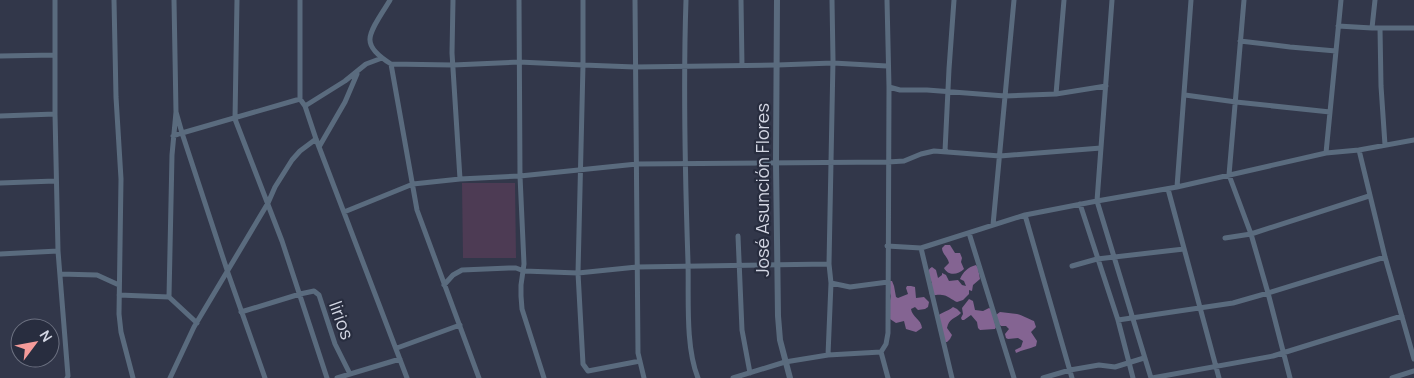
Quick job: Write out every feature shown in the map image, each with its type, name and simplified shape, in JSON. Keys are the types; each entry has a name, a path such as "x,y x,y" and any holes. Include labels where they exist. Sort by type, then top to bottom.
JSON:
{"street":[{"path":"55,0 55,181 67,378"},
{"path":"114,0 116,98 121,179 119,295 121,332 133,378"},
{"path":"169,297 173,136 176,112 174,0"},
{"path":"237,0 235,118 268,203 327,378"},
{"path":"300,0 300,99 305,106 318,147 407,378"},
{"path":"390,0 370,37 371,45 382,58 391,64 453,65 519,62 634,67 777,66 833,63 887,66"},
{"path":"453,0 453,65 460,179"},
{"path":"519,0 520,176 524,271 520,285 522,309 544,378"},
{"path":"583,0 582,169 578,273 583,364 588,371 640,361"},
{"path":"634,0 638,353 644,378"},
{"path":"686,0 684,66 685,163 690,336 698,378"},
{"path":"741,0 742,66"},
{"name":"José Asunción Flores","path":"776,0 778,316 780,340 790,378"},
{"path":"828,355 831,283 832,0"},
{"path":"887,0 887,66 889,87 888,333 886,344 881,352 888,378"},
{"path":"945,151 954,0"},
{"path":"993,224 1014,0"},
{"path":"1056,94 1064,0"},
{"path":"1112,0 1096,200 1151,378 1273,356 1402,316"},
{"path":"1177,187 1191,0"},
{"path":"1244,0 1229,175 1251,234 1290,378"},
{"path":"1326,153 1341,0"},
{"path":"1372,28 1375,0"},
{"path":"1338,26 1414,28"},
{"path":"1380,28 1380,86 1385,144"},
{"path":"1240,41 1336,51"},
{"path":"0,56 55,55"},
{"path":"305,106 346,81 366,64 382,58"},
{"path":"391,64 417,210 479,378"},
{"path":"318,147 345,102 358,71"},
{"path":"889,87 900,90 948,91 1005,96 1056,94 1106,86"},
{"path":"1185,95 1330,112"},
{"path":"173,136 300,99"},
{"path":"176,112 228,273 265,378"},
{"path":"0,116 55,114"},
{"path":"170,378 197,323 228,273 268,203 275,187 292,160 300,151 316,139"},
{"path":"887,246 921,248 1026,215 1096,200 1168,189 1326,153 1359,150 1414,140"},
{"path":"344,212 413,184 520,176 636,164 888,162 904,161 934,151 1000,156 1101,148"},
{"path":"1359,150 1385,257 1414,359"},
{"path":"0,183 55,181"},
{"path":"1168,189 1218,378"},
{"path":"1225,238 1251,234 1369,196"},
{"path":"1080,204 1118,320 1133,378"},
{"path":"1026,215 1072,378"},
{"path":"969,233 1014,378"},
{"path":"738,236 742,330 750,373"},
{"path":"921,248 952,378"},
{"path":"1072,266 1097,259 1184,249"},
{"path":"0,254 58,251"},
{"path":"1118,320 1233,303 1385,257"},
{"path":"444,285 453,275 462,270 516,268 524,271 578,273 638,267 830,264"},
{"path":"60,274 97,275 119,285"},
{"path":"831,283 850,287 888,282"},
{"name":"lirios","path":"300,294 314,291 319,295 335,344 350,374"},
{"path":"242,312 300,294"},
{"path":"119,295 169,297 197,323"},
{"path":"397,348 460,325"},
{"path":"733,378 786,362 828,355 881,352"},
{"path":"1043,378 1070,370 1099,365 1115,367 1144,358"},
{"path":"337,378 400,359"},
{"path":"1392,378 1414,372"}],"shaded area":[{"path":"462,183 515,183 516,258 463,258"},
{"path":"945,245 950,245 955,253 960,253 964,269 962,271 951,273 944,268 949,263 942,250"},
{"path":"976,265 980,279 973,285 972,291 969,290 969,294 963,300 957,302 944,295 930,295 929,291 932,283 928,272 932,267 936,270 938,278 942,273 946,275 949,281 958,280 962,285 966,286 964,281 960,279 966,270"},
{"path":"890,281 892,281 894,286 896,297 908,294 906,288 911,286 915,287 916,298 924,297 929,302 928,307 925,309 918,310 915,307 911,309 922,328 916,332 906,329 904,321 896,323 890,319"},
{"path":"969,299 973,301 975,310 991,309 995,329 980,330 977,322 971,315 962,320 962,308"},
{"path":"953,307 961,313 949,322 947,328 952,335 945,342 937,317"},
{"path":"1000,312 1019,315 1034,321 1036,327 1031,332 1037,341 1036,346 1016,353 1015,350 1021,347 1023,341 1018,338 1006,338 1005,334 1009,329 998,323 996,315"}]}
